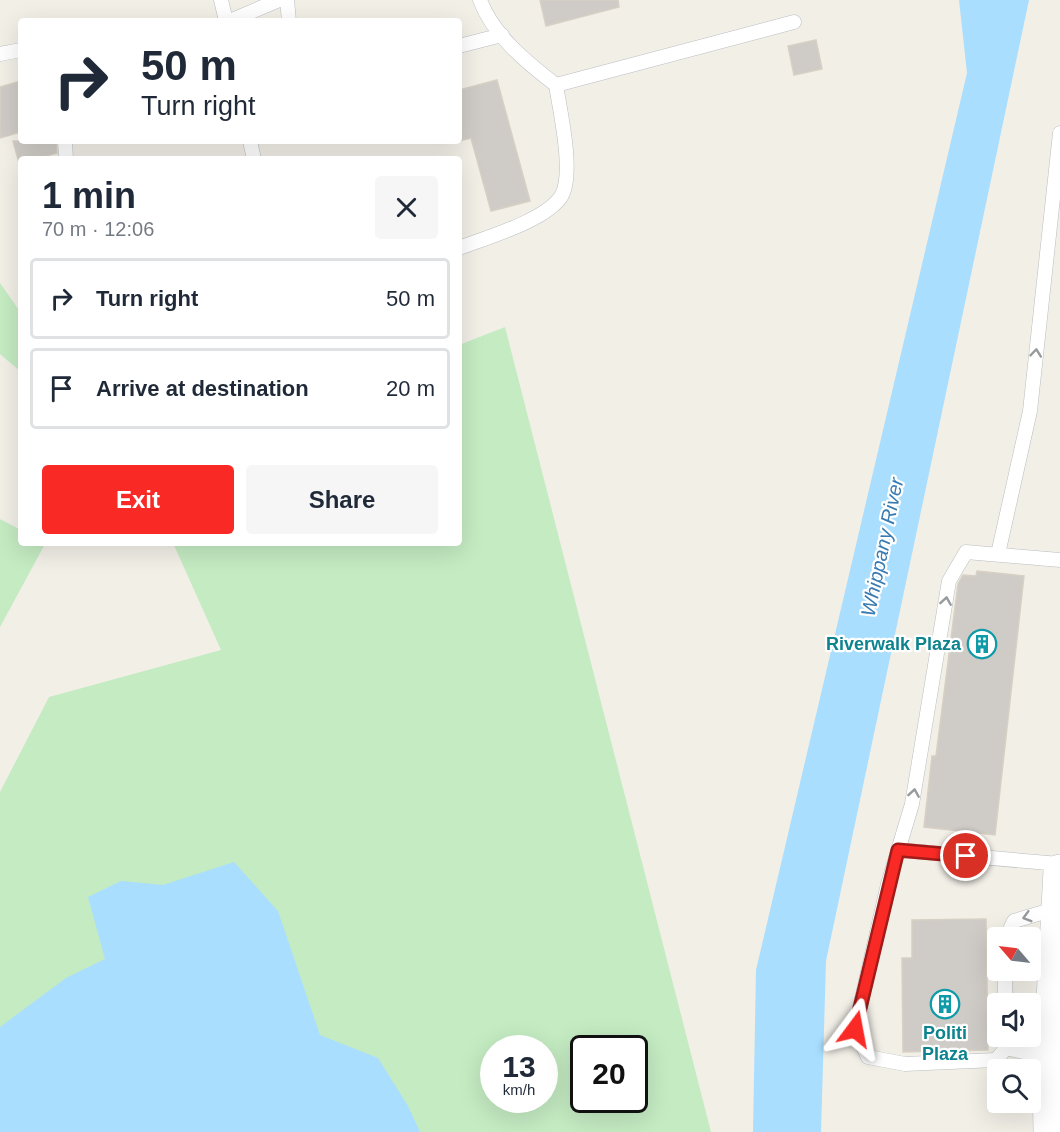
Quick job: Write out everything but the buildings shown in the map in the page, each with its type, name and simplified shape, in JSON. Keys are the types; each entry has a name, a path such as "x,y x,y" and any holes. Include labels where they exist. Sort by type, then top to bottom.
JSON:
{"main road":[{"path":"1050,1132 1060,870"}],"lane":[{"path":"221,0 227,18"},
{"path":"235,18 279,0"},
{"path":"286,0 289,18"},
{"path":"462,247 538,218 562,195 568,165 556,85 487,19 480,0"},
{"path":"556,85 794,22"},
{"path":"462,45 502,35"},
{"path":"0,54 18,51"},
{"path":"998,554 1030,411 1060,133"},
{"path":"1003,1047 996,1060 905,1064 868,1057 855,1029 898,850 912,804 949,580 966,552 1060,560"},
{"path":"898,850 1060,864"},
{"path":"1011,927 1014,921 1059,908"}],"green space":[{"path":"0,283 18,309 18,369 0,354"},
{"path":"505,327 711,1132 0,1132 0,792 49,697 221,650 174,546 462,546 462,344"},
{"path":"0,519 18,528 18,546 44,546 0,627"}],"water":[{"name":"Whippany River","path":"959,0 1029,0 826,961 821,1132 753,1132 756,970 967,73"},
{"path":"234,862 278,911 320,1035 378,1058 408,1106 420,1132 0,1132 0,1027 66,978 105,959 88,897 121,881 163,885"}],"place":[{"name":"Riverwalk Plaza","path":"982,644"},
{"name":"Politi Plaza","path":"945,1004"}],"route":[{"path":"855,1029 898,850 966,856"}]}
